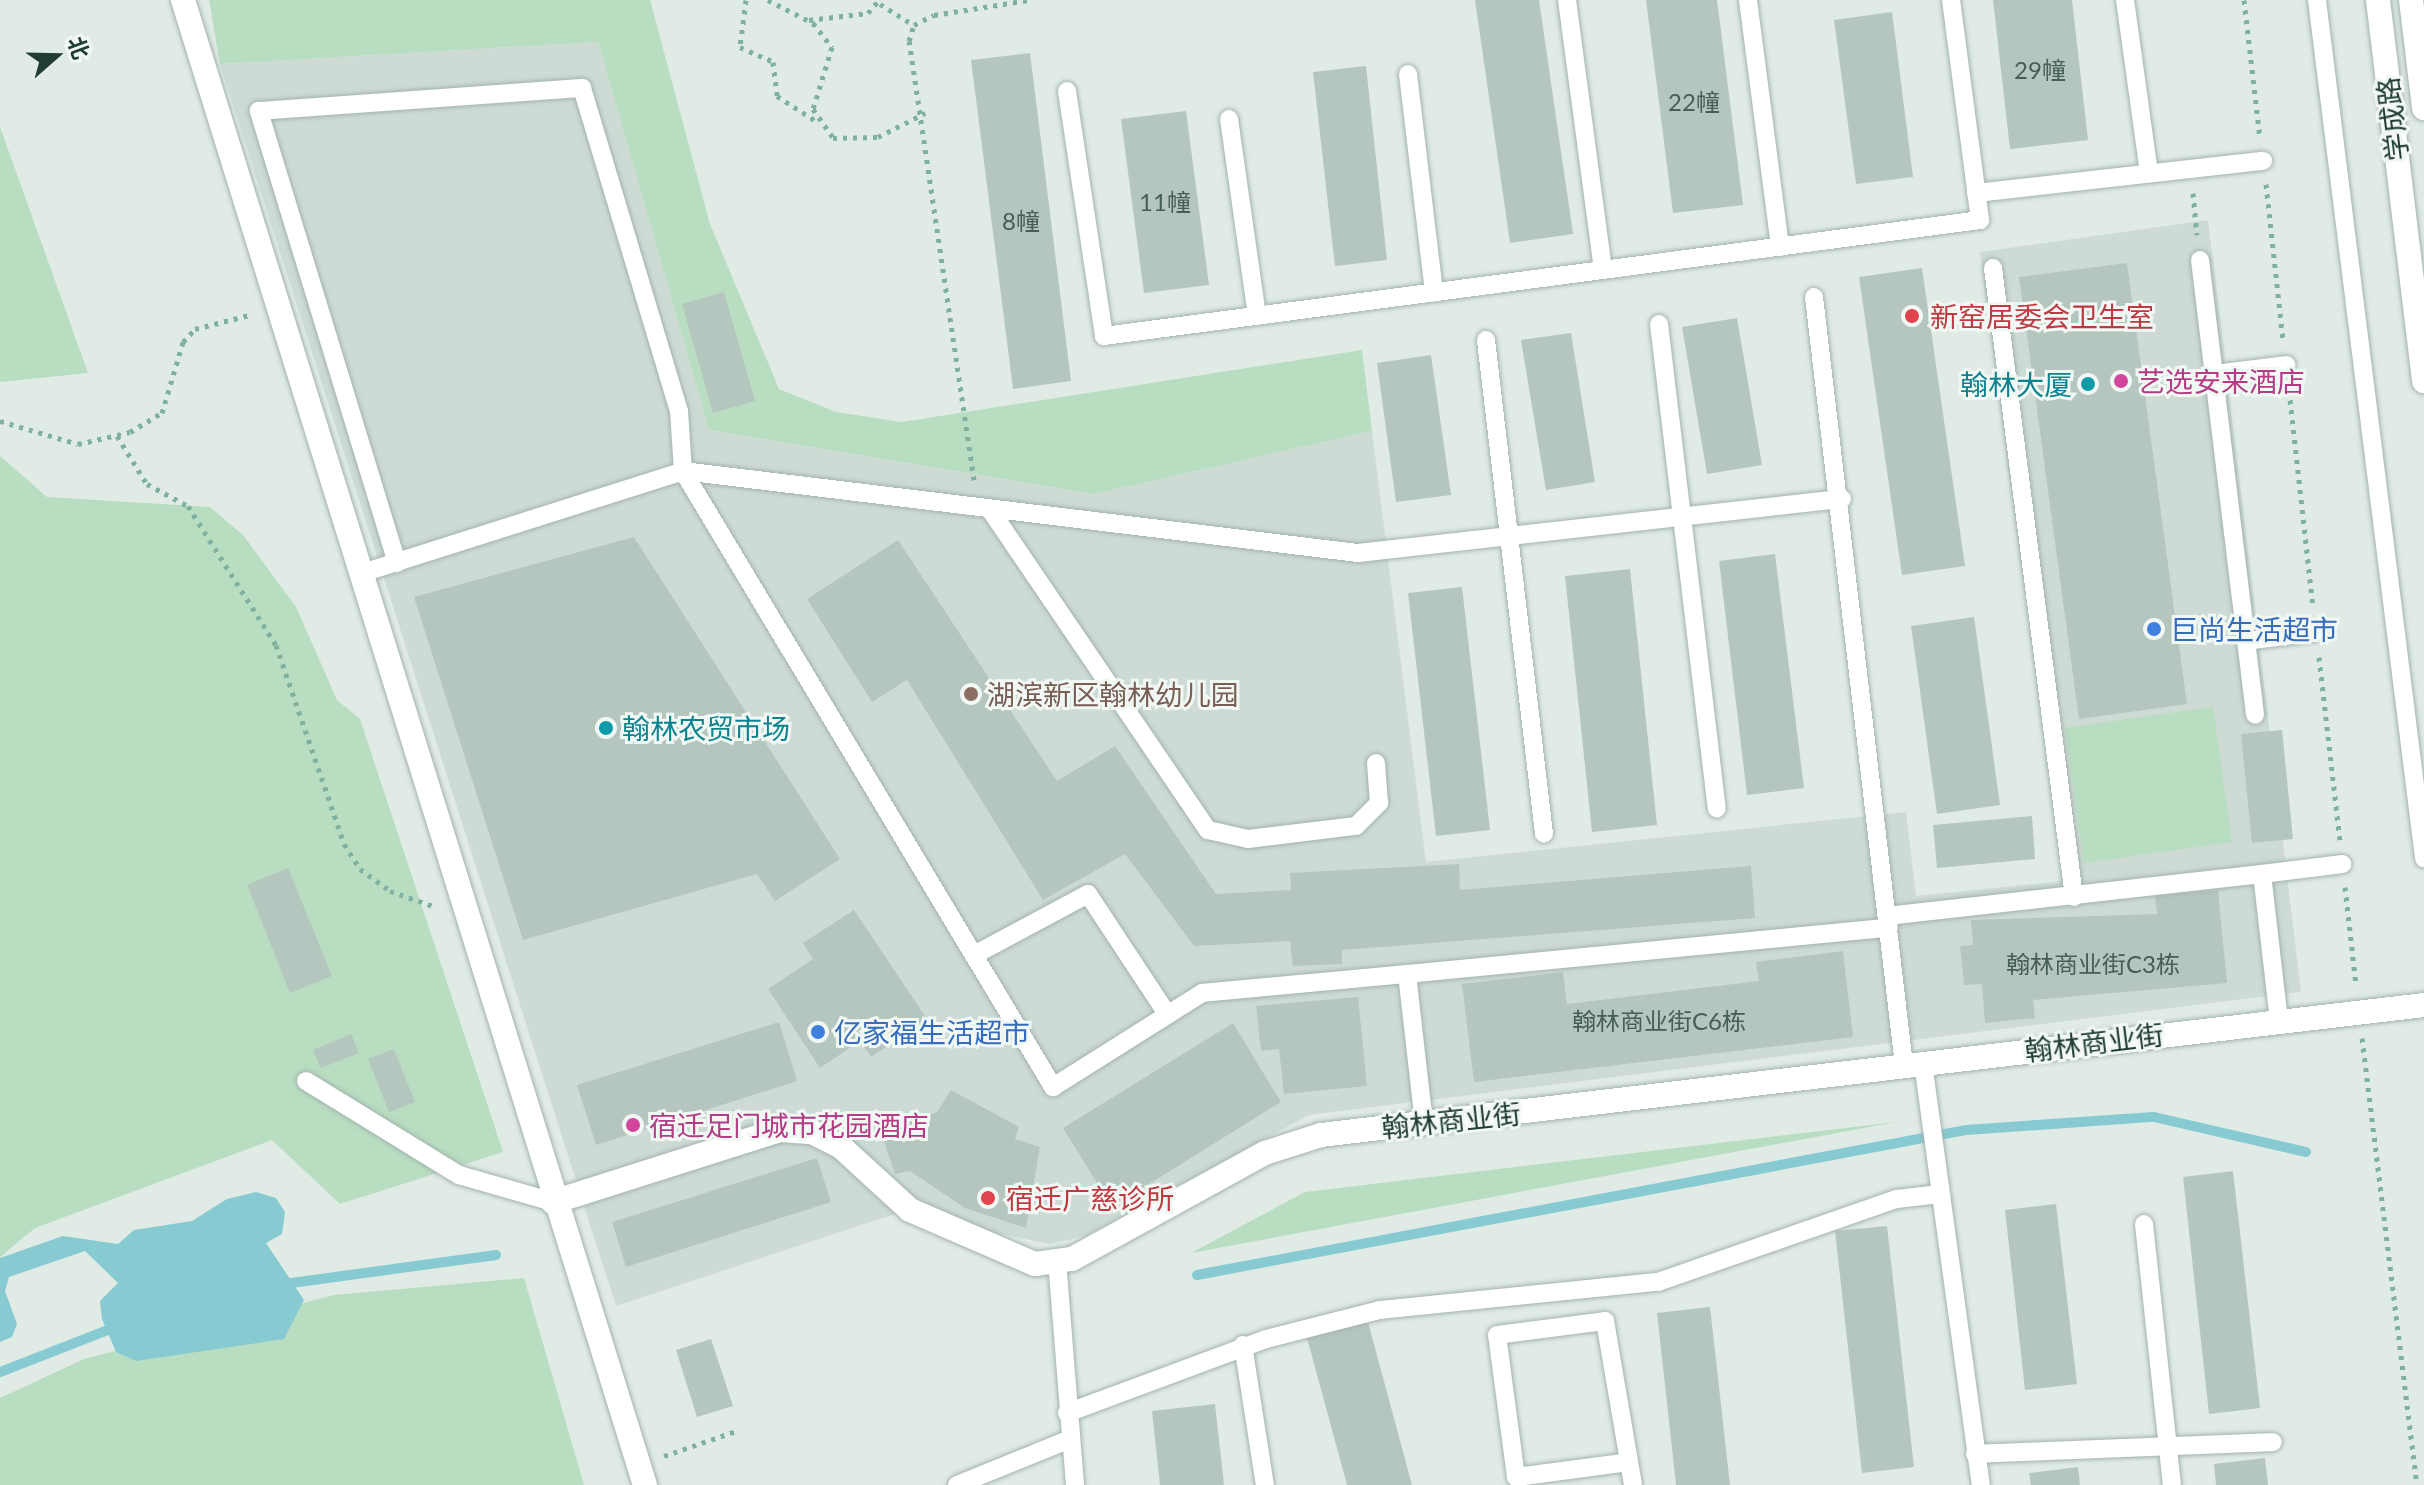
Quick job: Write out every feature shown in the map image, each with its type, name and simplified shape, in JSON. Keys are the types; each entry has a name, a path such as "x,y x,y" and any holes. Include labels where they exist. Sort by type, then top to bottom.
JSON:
{"street":[{"path":"183,0 553,1202 642,1475"},
{"name":"学成路","path":"2378,0 2424,381"},
{"name":"学成路","path":"2411,0 2424,108"},
{"name":"翰林商业街","path":"1057,1261 1265,1153 1321,1135 2424,1005"},
{"path":"553,1202 780,1130 812,1132 942,1228 1035,1264 1057,1261"}],"lane":[{"path":"1567,0 1603,270"},
{"path":"1748,0 1780,247"},
{"path":"1067,91 1104,336 1980,220 1951,0"},
{"path":"2125,0 2149,173"},
{"path":"2317,0 2424,858"},
{"path":"1408,74 1434,292"},
{"path":"397,563 259,111 582,88 679,411 683,471 976,954 1053,1087 1202,993 1888,922 2342,864"},
{"path":"1229,119 1257,316"},
{"path":"1976,193 2263,161"},
{"path":"2200,260 2255,715"},
{"path":"1993,268 2074,897"},
{"path":"1814,297 1842,499 1888,922 1913,1064 1931,1122 1981,1485"},
{"path":"1659,324 1717,809"},
{"path":"1486,340 1544,834"},
{"path":"2214,374 2286,365"},
{"path":"359,574 683,471 984,510 1358,553 1842,499"},
{"path":"984,510 1208,830 1248,839 1356,826 1379,803 1376,763"},
{"path":"2246,641 2316,632"},
{"path":"2262,874 2279,1020"},
{"path":"976,954 1088,894 1167,1014"},
{"path":"1407,974 1424,1124"},
{"path":"306,1081 459,1175 553,1202"},
{"path":"1067,1413 1243,1345 1380,1310 1658,1282 1897,1199 1940,1194"},
{"path":"2144,1224 2172,1485"},
{"path":"1057,1261 1068,1440 1075,1485"},
{"path":"1599,1288 1633,1485"},
{"path":"1605,1321 1497,1335 1516,1477 1629,1462"},
{"path":"1243,1345 1265,1485"},
{"path":"957,1485 1068,1440"},
{"path":"1975,1454 2273,1442"}],"path":[{"path":"746,0 740,47 773,62 784,105 821,124"},
{"path":"806,20 848,18 880,2 914,25 1029,0"},
{"path":"2244,0 2359,1012 2417,1485"},
{"path":"772,1 806,20 832,47 813,109 833,138 862,141 907,127 925,113"},
{"path":"914,25 909,41 925,113 984,510"},
{"path":"2190,169 2200,260"},
{"path":"0,421 78,444 117,436 162,413 183,342 195,329 277,308"},
{"path":"117,436 147,484 188,506 276,645 344,844 360,869 390,891 464,914"},
{"path":"642,1475 739,1430"}],"shaded area":[{"path":"598,42 709,430 1094,494 1372,431 1426,862 1906,812 1916,896 2063,881 1980,252 2208,220 2301,992 1309,1115 1085,1236 1049,1244 978,1229 922,1205 616,1306 220,64"}],"green space":[{"path":"209,0 650,0 710,224 779,389 836,412 902,422 1362,350 1372,431 1094,494 709,430 598,42 220,64"},
{"path":"0,127 88,373 0,382"},
{"path":"0,456 47,497 210,507 243,535 296,607 337,700 360,719 503,1152 340,1204 272,1140 35,1228 0,1257"},
{"path":"2213,707 2232,842 2084,863 2065,728"},
{"path":"1896,1122 1191,1253 1305,1192"},
{"path":"524,1278 584,1485 0,1485 0,1398 84,1359 334,1295"}],"water":[{"path":"256,1192 276,1198 285,1212 282,1234 266,1243 304,1300 284,1339 136,1361 116,1352 102,1319 100,1301 118,1283 85,1251 9,1277 5,1291 17,1324 12,1337 0,1342 0,1258 63,1236 118,1244 134,1230 192,1221 227,1199"}],"building":[{"path":"1475,0 1539,0 1573,234 1510,243"},
{"path":"1646,0 1717,0 1743,205 1673,213"},
{"path":"1993,0 2072,0 2088,140 2010,149"},
{"path":"1892,12 1913,177 1856,184 1834,20"},
{"path":"1030,53 1071,381 1013,389 971,60"},
{"path":"1366,66 1387,260 1335,266 1313,72"},
{"path":"1186,111 1209,285 1144,293 1121,119"},
{"path":"2127,263 2187,704 2079,719 2019,277"},
{"path":"1922,268 1965,566 1902,575 1859,277"},
{"path":"724,292 755,401 713,413 682,304"},
{"path":"1737,318 1762,465 1707,474 1682,327"},
{"path":"1571,333 1595,482 1546,490 1521,340"},
{"path":"1431,355 1451,495 1396,502 1377,363"},
{"name":"翰林农贸市场","path":"634,537 840,859 775,901 757,874 523,940 414,597"},
{"path":"898,540 1057,781 1115,746 1216,894 1291,890 1290,873 1459,864 1460,890 1751,866 1755,918 1342,950 1342,964 1293,966 1290,941 1194,946 1125,854 1043,900 907,680 872,702 807,599"},
{"path":"1775,554 1804,788 1747,795 1719,561"},
{"path":"1630,569 1657,825 1592,832 1565,576"},
{"path":"1462,587 1490,830 1436,836 1408,593"},
{"path":"1974,617 2000,805 1937,814 1911,626"},
{"path":"2282,730 2293,839 2252,843 2241,734"},
{"path":"2032,816 2035,859 1937,868 1933,825"},
{"path":"288,868 332,976 290,993 247,885"},
{"path":"2218,890 2227,983 2033,1000 2035,1018 1985,1023 1982,984 1964,985 1960,946 1973,945 1971,920 2157,914 2155,896"},
{"path":"854,910 927,1019 871,1057 860,1041 820,1068 768,989 813,959 803,943"},
{"path":"1843,951 1853,1037 1474,1082 1462,984 1563,972 1567,1004 1759,981 1756,962"},
{"path":"1358,997 1367,1086 1284,1094 1279,1049 1261,1051 1256,1006"},
{"path":"779,1022 797,1081 596,1145 577,1085"},
{"path":"1233,1023 1281,1102 1112,1207 1063,1128"},
{"path":"351,1034 359,1053 321,1068 313,1050"},
{"path":"394,1049 415,1102 389,1112 368,1059"},
{"path":"951,1090 1019,1127 1015,1139 1040,1147 1026,1228 965,1208 910,1171 895,1174 881,1132 937,1112"},
{"path":"817,1158 831,1202 626,1267 612,1222"},
{"path":"2233,1171 2260,1408 2209,1414 2183,1177"},
{"path":"2056,1204 2077,1384 2025,1390 2005,1210"},
{"path":"1887,1226 1914,1467 1862,1473 1835,1231"},
{"path":"1710,1307 1730,1485 1676,1485 1657,1313"},
{"path":"1368,1322 1412,1485 1347,1485 1307,1338"},
{"path":"711,1339 733,1406 697,1417 676,1350"},
{"path":"1215,1404 1224,1485 1160,1485 1152,1411"},
{"path":"2265,1458 2268,1485 2216,1485 2214,1464"},
{"path":"2078,1467 2080,1485 2031,1485 2029,1473"}],"waterway":[{"path":"1197,1275 1966,1130 2154,1117 2306,1152"},
{"path":"284,1284 496,1255"},
{"path":"0,1372 118,1326"}],"place":[{"name":"新窑居委会卫生室","path":"1912,316"},
{"name":"艺选安来酒店","path":"2121,381"},
{"name":"翰林大厦","path":"2088,384"},
{"name":"巨尚生活超市","path":"2154,629"},
{"name":"湖滨新区翰林幼儿园","path":"971,694"},
{"name":"翰林农贸市场","path":"606,728"},
{"name":"亿家福生活超市","path":"818,1032"},
{"name":"宿迁足门城市花园酒店","path":"633,1125"},
{"name":"宿迁广慈诊所","path":"988,1198"}]}
